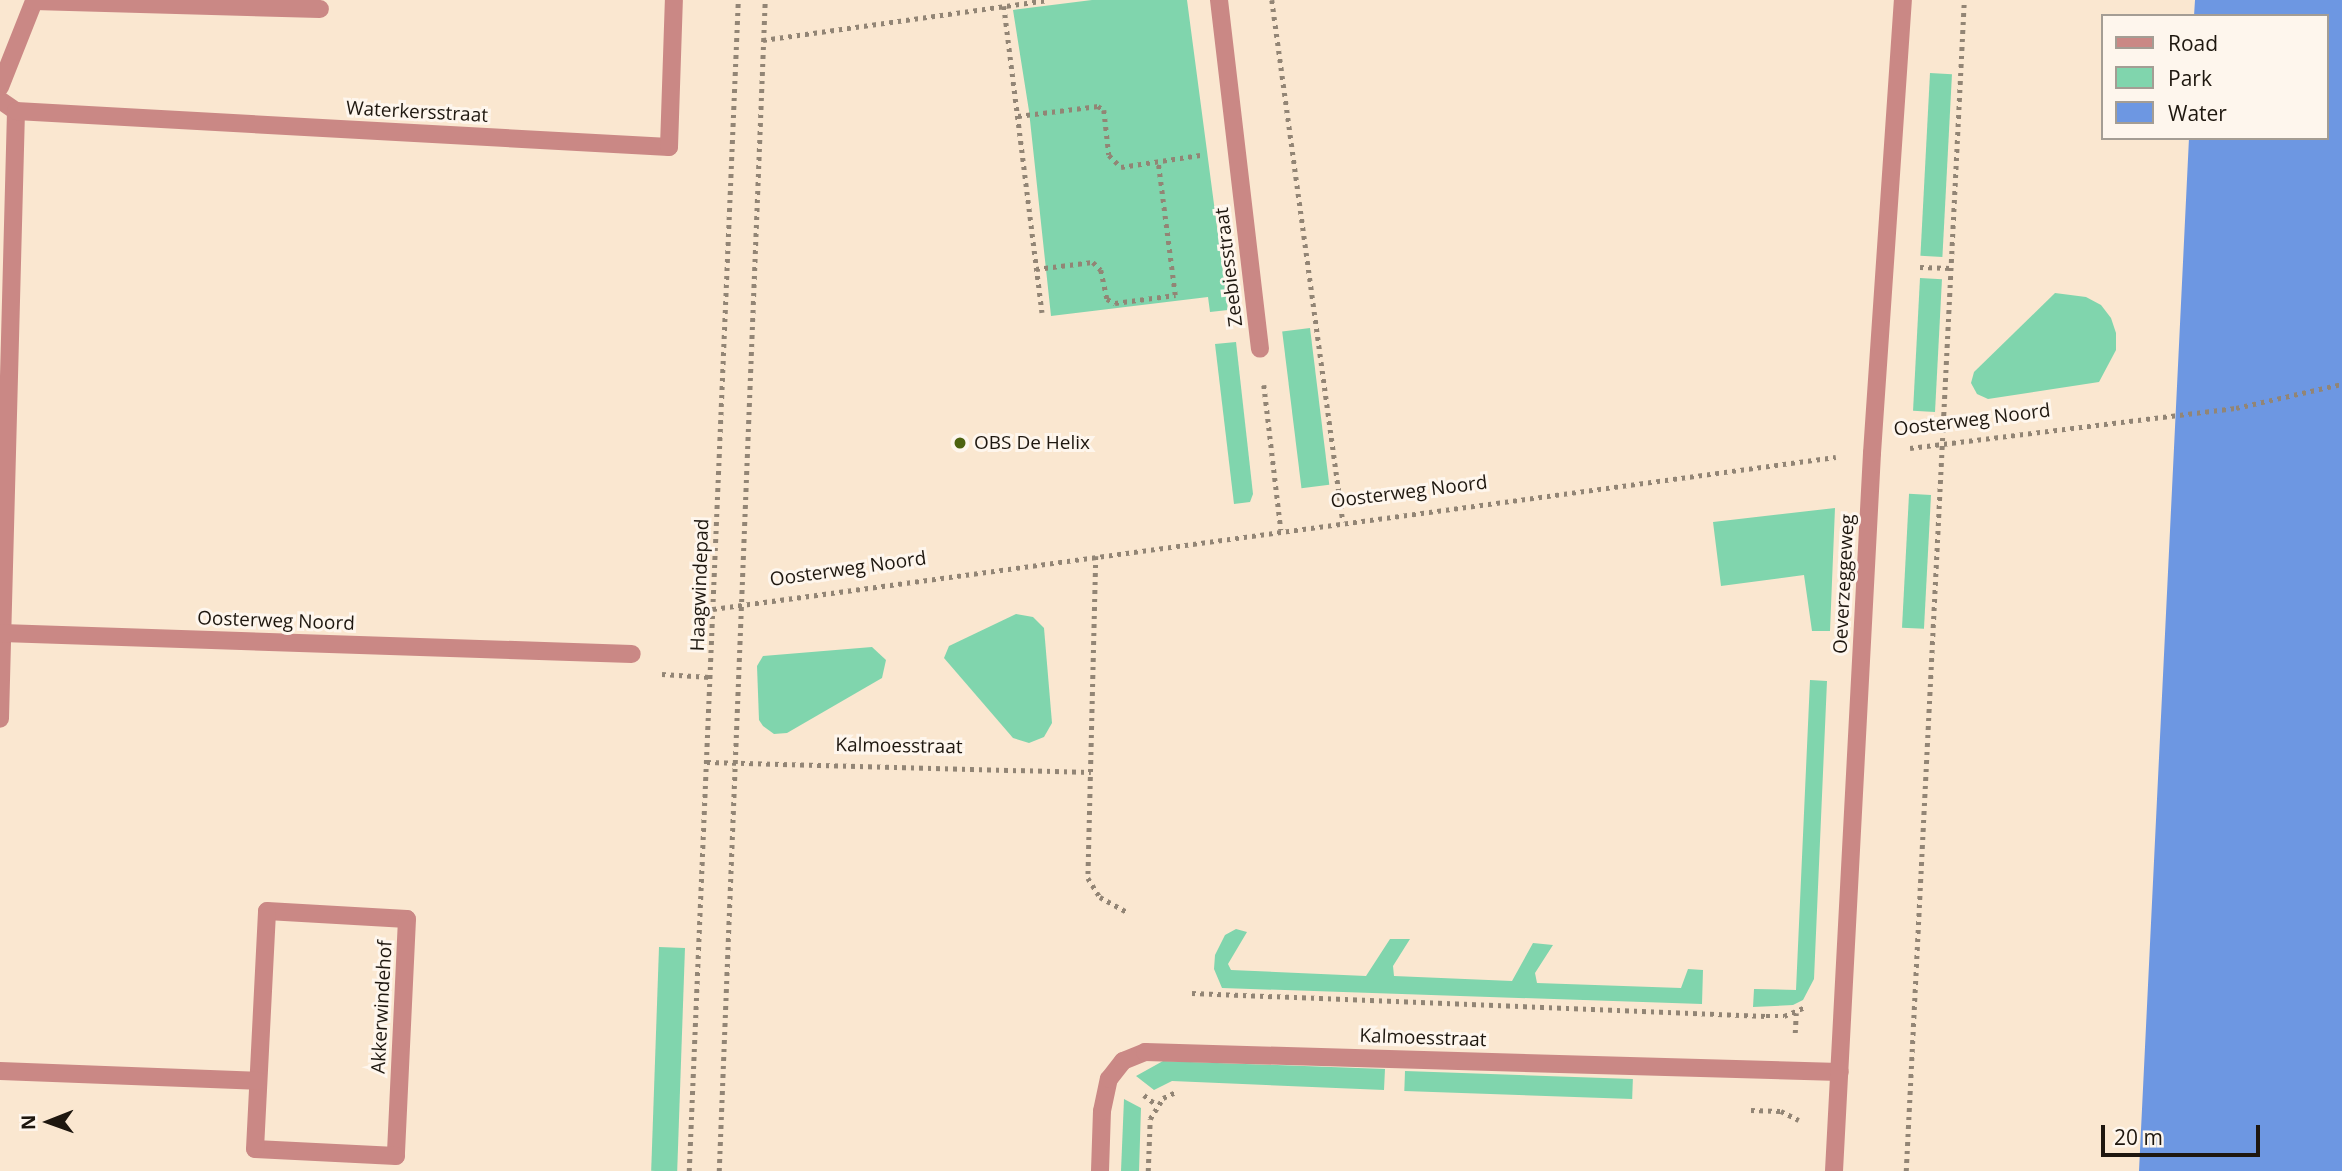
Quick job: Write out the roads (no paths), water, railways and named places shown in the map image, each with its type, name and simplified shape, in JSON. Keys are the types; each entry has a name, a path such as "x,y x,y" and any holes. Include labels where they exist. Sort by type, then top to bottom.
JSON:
{"street":[{"name":"Waterkersstraat","path":"16,111 669,147 674,0"},
{"name":"Zeebiesstraat","path":"1219,0 1260,349"},
{"name":"Oeverzeggeweg","path":"1835,1171 1872,453 1903,0"},
{"path":"0,88 34,1 320,9"},
{"path":"0,100 16,111 0,719"},
{"name":"Oosterweg Noord","path":"2,633 632,654"},
{"name":"Akkerwindehof","path":"267,911 407,919 396,1156 255,1149 258,1081 267,911"},
{"name":"Kalmoesstraat","path":"1100,1171 1102,1111 1109,1079 1123,1060 1145,1052 1840,1072"},
{"path":"0,1071 258,1081"}],"water":[{"path":"2195,0 2342,0 2342,1171 2139,1171 2189,140 2328,140 2328,14 2194,14"}],"place":[{"name":"OBS De Helix","path":"960,443"}]}
